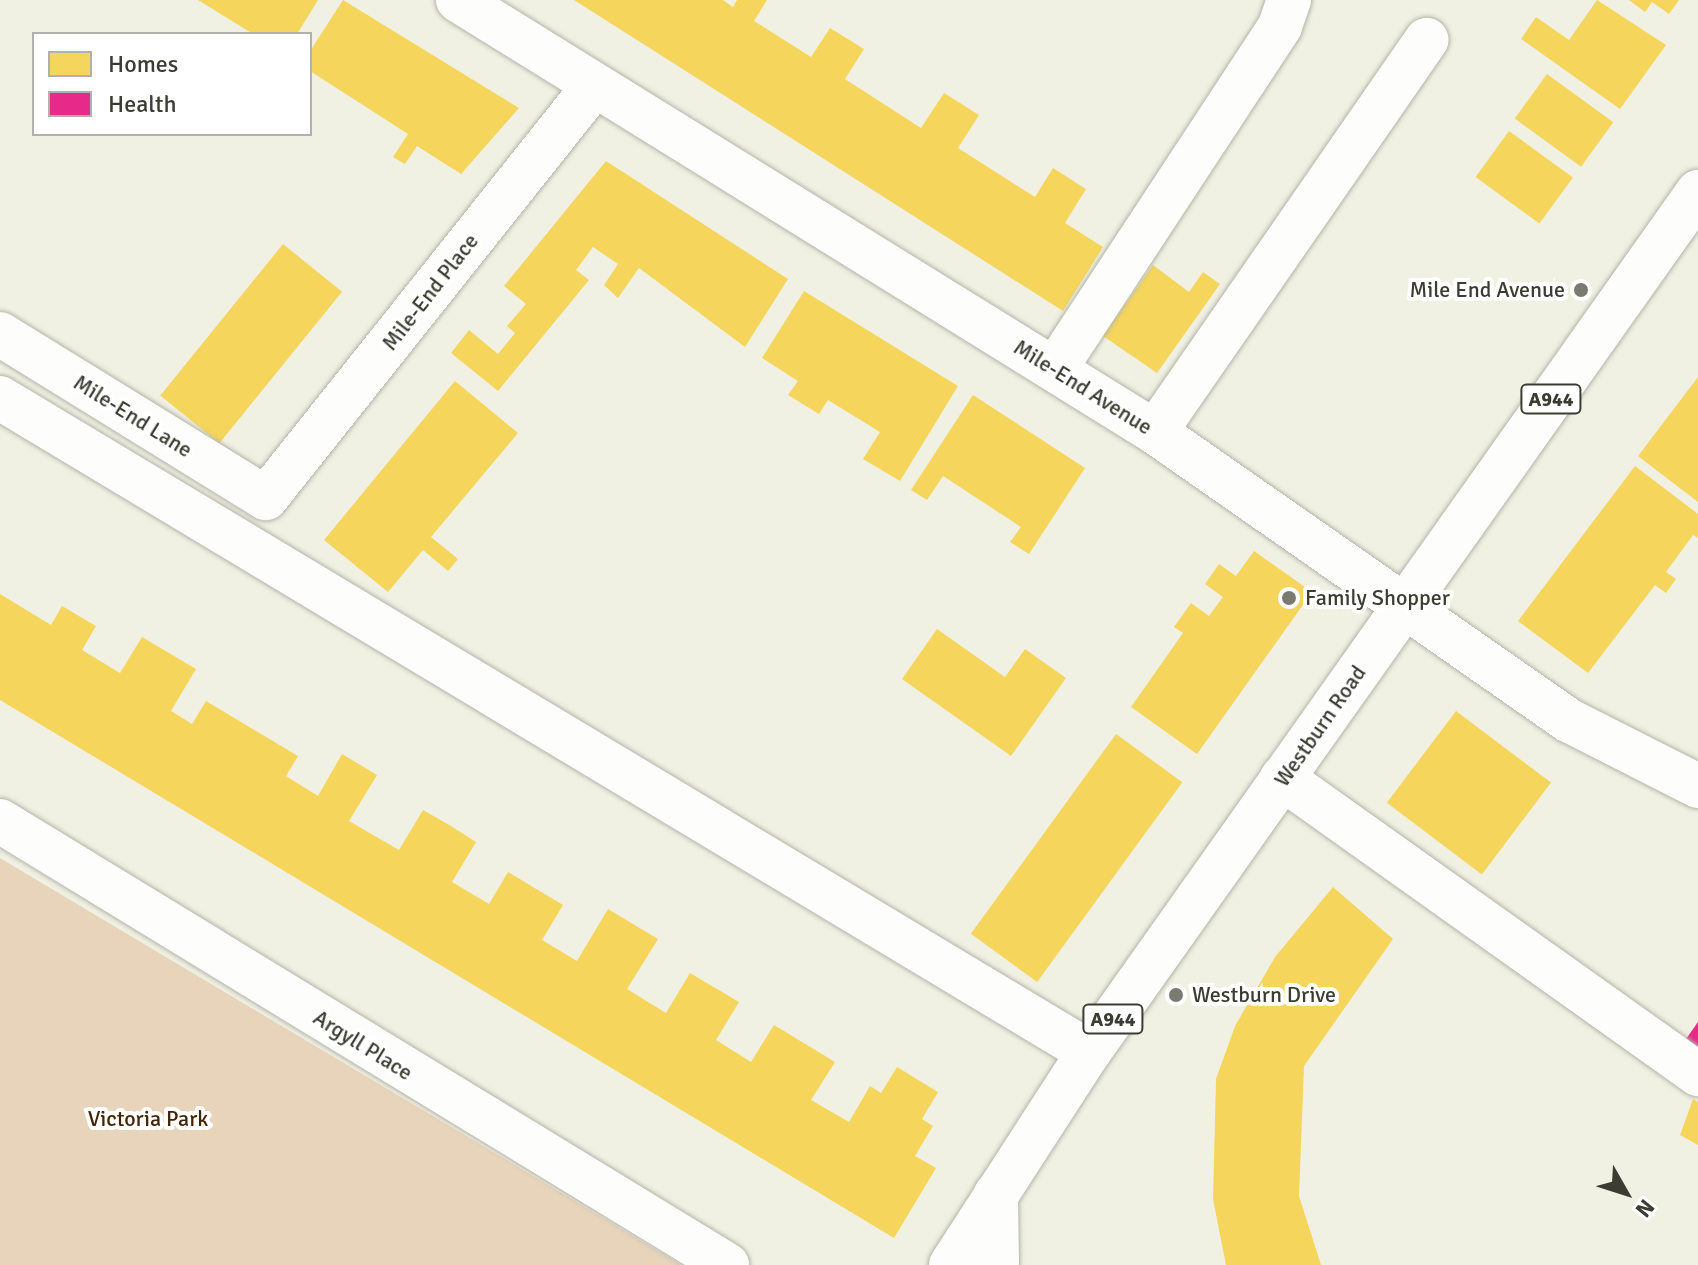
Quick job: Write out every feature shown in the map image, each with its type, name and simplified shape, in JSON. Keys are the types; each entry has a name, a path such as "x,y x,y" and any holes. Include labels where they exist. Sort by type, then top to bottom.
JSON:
{"street":[{"name":"Mile-End Avenue","path":"458,0 1155,432 1568,720 1698,786"},
{"path":"1055,369 1280,26 1288,0"},
{"path":"1155,432 1426,40"},
{"name":"Mile-End Place","path":"266,498 594,86"},
{"name":"Westburn Road","path":"951,1265 1089,1052 1698,192"},
{"name":"Mile-End Lane","path":"0,334 266,498"},
{"path":"0,398 1089,1052"},
{"path":"1282,778 1698,1074"},
{"name":"Argyll Place","path":"0,821 727,1265"},
{"path":"996,1194 997,1265"}],"green space":[{"name":"Victoria Park","path":"0,858 540,1180 681,1265 0,1265"}],"building: Homes":[{"path":"198,0 318,0 298,32 250,32"},
{"path":"343,0 519,108 461,174 417,146 405,164 393,157 408,134 312,72 312,48"},
{"path":"574,0 723,0 733,7 737,0 767,0 754,21 811,57 830,28 864,49 845,79 921,128 944,93 979,115 958,148 1035,197 1053,168 1086,189 1065,223 1103,247 1063,311"},
{"path":"1597,0 1666,45 1620,109 1521,39 1536,17 1569,40"},
{"path":"1629,0 1679,0 1669,14 1652,2 1645,12"},
{"path":"1547,74 1613,122 1581,167 1515,118"},
{"path":"1509,131 1573,177 1539,224 1475,177"},
{"path":"606,161 788,279 745,347 639,268 618,298 604,285 618,264 593,247 576,270 589,280 498,391 451,353 469,330 498,354 515,333 507,326 526,304 504,286"},
{"path":"283,244 342,292 219,443 160,396"},
{"path":"1153,265 1189,292 1203,272 1220,284 1157,373 1103,336"},
{"path":"804,291 958,386 900,481 863,459 880,432 828,400 819,414 788,395 798,381 762,358"},
{"path":"1698,377 1698,502 1638,456"},
{"path":"455,381 518,433 431,537 458,559 448,571 423,550 388,592 324,540"},
{"path":"973,395 1085,468 1029,554 1010,542 1021,527 943,476 927,500 911,490"},
{"path":"1635,466 1698,514 1698,538 1693,535 1666,572 1676,579 1666,593 1655,585 1588,673 1518,621"},
{"path":"1254,551 1312,592 1197,754 1131,707 1183,633 1174,627 1191,603 1209,616 1223,597 1205,584 1219,564 1236,576"},
{"path":"0,594 51,625 62,606 96,626 82,650 120,673 142,637 196,669 171,711 192,724 206,701 298,756 286,776 318,796 342,754 377,775 349,821 399,850 423,810 451,826 476,842 452,882 489,904 508,872 563,905 542,940 577,961 608,909 658,939 627,989 666,1013 690,973 739,1002 716,1040 751,1062 774,1025 835,1062 811,1100 849,1122 870,1086 881,1093 897,1067 938,1092 922,1119 933,1126 915,1156 936,1168 894,1238 0,700"},
{"path":"937,629 1005,677 1025,649 1066,678 1011,756 902,679"},
{"path":"1456,711 1551,783 1482,874 1387,803"},
{"path":"1116,734 1182,782 1037,982 971,934"},
{"path":"1333,887 1393,939 1304,1066 1299,1196 1321,1265 1226,1265 1213,1199 1216,1079 1235,1026 1275,957"},
{"path":"1693,1099 1698,1102 1698,1145 1680,1135"}],"building: Health":[{"path":"1698,1022 1698,1048 1686,1039"}],"place":[{"name":"Mile End Avenue","path":"1581,290"},
{"name":"Family Shopper","path":"1289,598"},
{"name":"Westburn Drive","path":"1176,995"}]}
